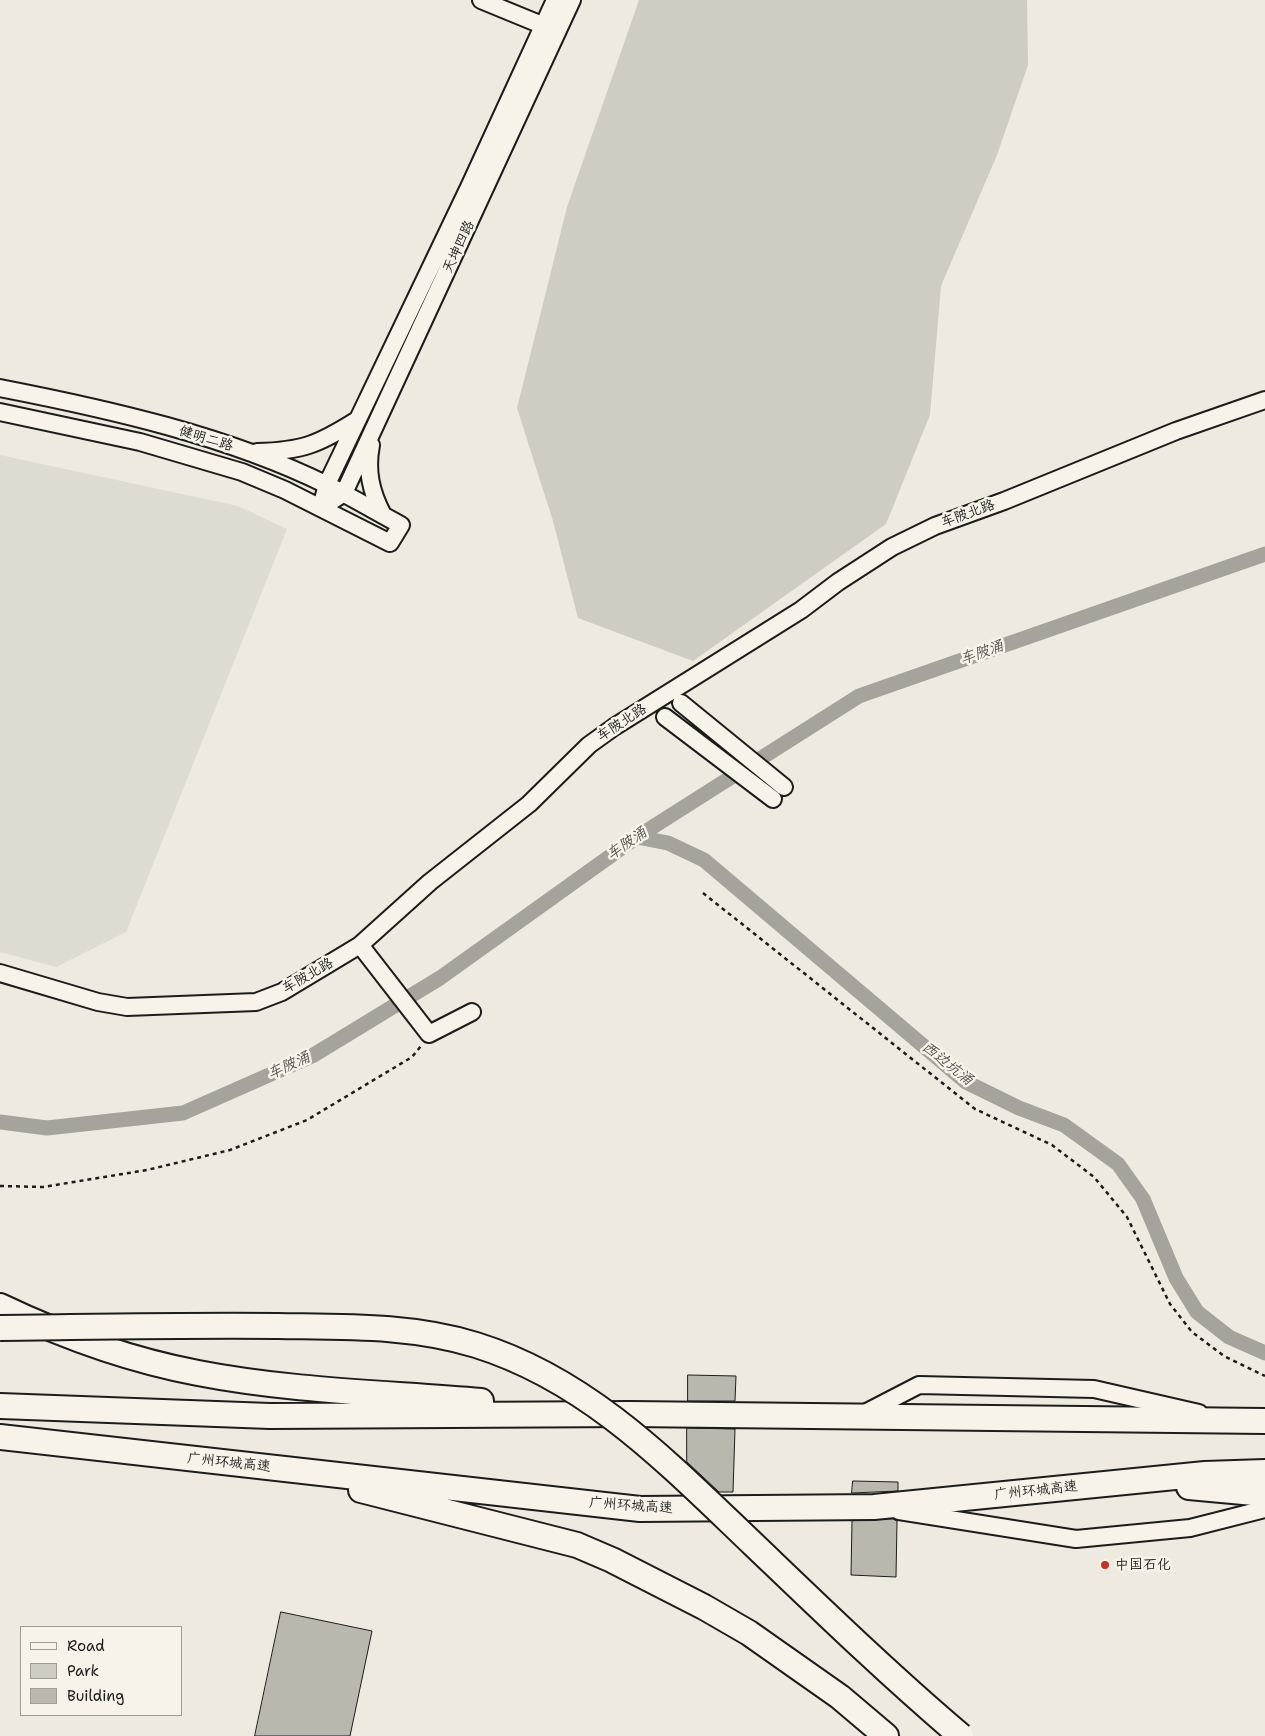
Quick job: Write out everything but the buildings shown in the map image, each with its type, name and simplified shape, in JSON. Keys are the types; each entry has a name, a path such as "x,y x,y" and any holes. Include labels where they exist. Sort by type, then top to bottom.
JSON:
{"highway":[{"path":"0,1306 53,1330 104,1348 166,1366 220,1377 630,1414"},
{"path":"0,1328 209,1326 394,1329 476,1345 506,1357 569,1386 628,1428 677,1469 898,1683 961,1736"},
{"path":"0,1406 270,1416 630,1414 1265,1420"},
{"name":"广州环城高速","path":"0,1437 640,1509 874,1507 1204,1474 1265,1472"},
{"path":"272,1467 577,1545 638,1573 748,1633 840,1697 886,1736"},
{"path":"1130,1482 1265,1494"}],"street":[{"path":"481,0 551,29"},
{"name":"天坤四路","path":"344,493 551,29 555,0"},
{"name":"天坤四路","path":"321,508 327,484 551,29 572,0"},
{"name":"健明二路","path":"0,388 142,420 249,453 327,484 401,525 390,543 321,508 242,472 200,458 140,442 0,412"},
{"name":"车陂北路","path":"0,973 111,1005 155,1006 256,1002 282,992 360,945 430,882 529,804 589,745 614,727 801,610 838,582 892,547 935,526 1004,501 1176,430 1265,400"},
{"path":"249,453 300,449 314,445 358,420"},
{"path":"374,429 369,459 370,484 382,515"},
{"path":"321,508 344,493"},
{"path":"665,717 778,793 681,703"},
{"path":"360,945 429,1034 472,1012"},
{"path":"858,1417 919,1385 1094,1388 1233,1421"},
{"path":"874,1507 1076,1539 1190,1528 1265,1509"}],"path":[{"path":"703,893 975,1109 1052,1145 1094,1177 1127,1217 1170,1304 1192,1332 1224,1356 1265,1376"},
{"path":"0,1186 43,1187 147,1170 230,1150 307,1120 412,1057 429,1034"}],"shaded area":[{"path":"0,455 238,506 287,529 126,932 56,967 0,952"}],"green space":[{"path":"639,0 1027,0 1028,65 997,155 941,286 930,415 886,524 693,661 578,618 553,521 517,408 567,207"}],"waterway":[{"name":"车陂涌","path":"0,1122 47,1128 183,1113 312,1056 440,978 637,837 859,696 1265,554"},
{"name":"西边坑涌","path":"637,837 668,843 704,860 966,1082 1019,1108 1064,1125 1118,1164 1143,1199 1176,1278 1197,1312 1229,1337 1265,1353"}],"place":[{"name":"中国石化","path":"1105,1565"}]}
